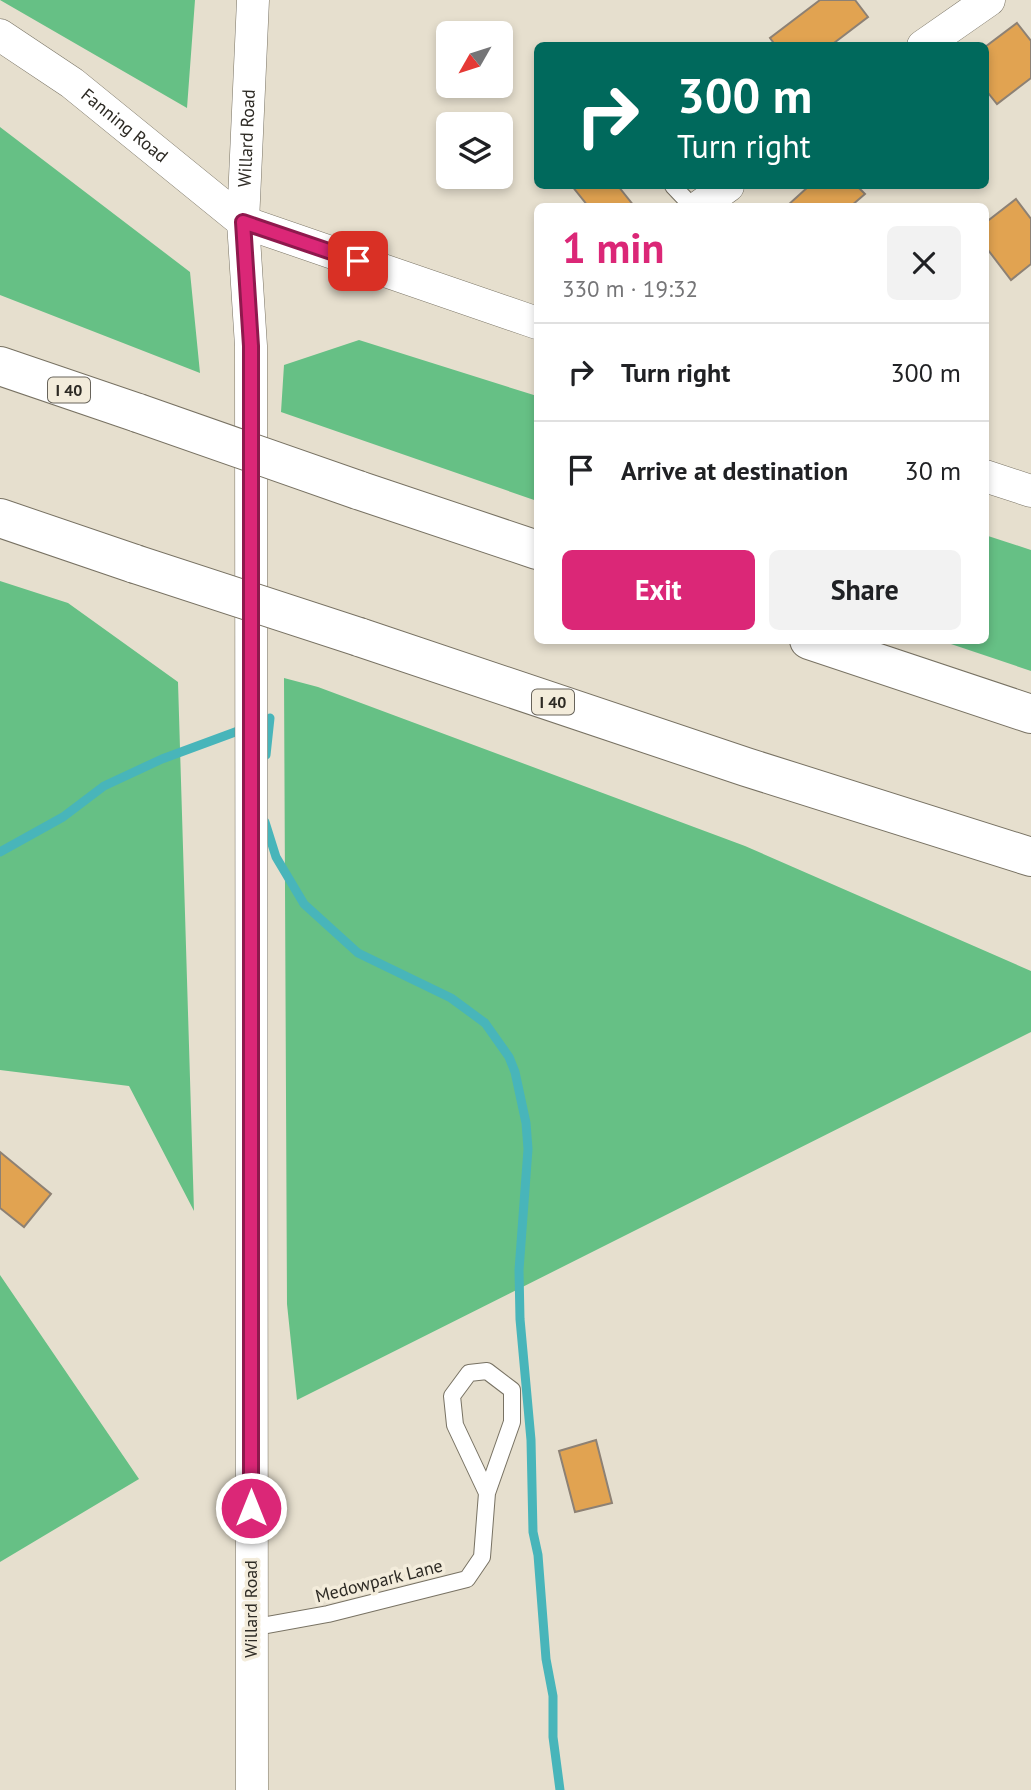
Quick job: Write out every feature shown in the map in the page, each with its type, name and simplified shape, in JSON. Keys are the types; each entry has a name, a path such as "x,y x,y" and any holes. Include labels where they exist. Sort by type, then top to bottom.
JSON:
{"highway":[{"name":"I 40","path":"0,366 534,549"},
{"name":"I 40","path":"0,518 746,767 1031,857"},
{"path":"821,644 1031,714"}],"street":[{"name":"Willard Road","path":"252,1790 251,346 243,222 253,0"},
{"path":"929,42 989,0"},
{"name":"Fanning Road","path":"0,35 72,83 243,222"},
{"path":"704,203 724,189"},
{"path":"243,222 534,322"},
{"path":"989,476 1031,491"}],"lane":[{"path":"676,189 689,203"},
{"name":"Medowpark Lane","path":"251,1628 328,1614 467,1579 482,1556 487,1493 512,1422 512,1390 487,1371 469,1373 452,1396 455,1425 487,1493"}],"green space":[{"path":"0,0 195,0 187,108"},
{"path":"0,127 190,272 200,373 0,295"},
{"path":"359,340 534,395 534,500 281,412 284,365"},
{"path":"989,536 1031,550 1031,671 951,644 989,644"},
{"path":"0,581 68,603 178,682 194,1211 129,1086 0,1070"},
{"path":"284,678 318,687 745,846 1031,971 1031,1032 297,1400 287,1304"},
{"path":"0,1275 139,1479 0,1562"}],"building":[{"path":"820,0 855,0 868,17 835,42 773,42 770,38"},
{"path":"1017,23 1031,41 1031,78 997,104 989,94 989,44"},
{"path":"574,189 620,189 632,203 586,203"},
{"path":"806,189 860,189 865,194 854,203 790,203"},
{"path":"1016,199 1031,219 1031,264 1011,280 989,251 989,220"},
{"path":"0,1152 51,1194 24,1227 0,1208"},
{"path":"596,1440 612,1503 575,1512 559,1451"}],"waterway":[{"path":"266,755 270,718"},
{"path":"0,852 63,817 104,786 162,759 246,728"},
{"path":"265,822 276,857 304,904 358,953 451,998 485,1023 509,1057 515,1072 526,1123 528,1149 519,1270 520,1319 531,1440 533,1532 538,1555 546,1659 553,1696 553,1737 560,1790"}],"route":[{"path":"251,1508 251,346 243,222 358,261"}]}
